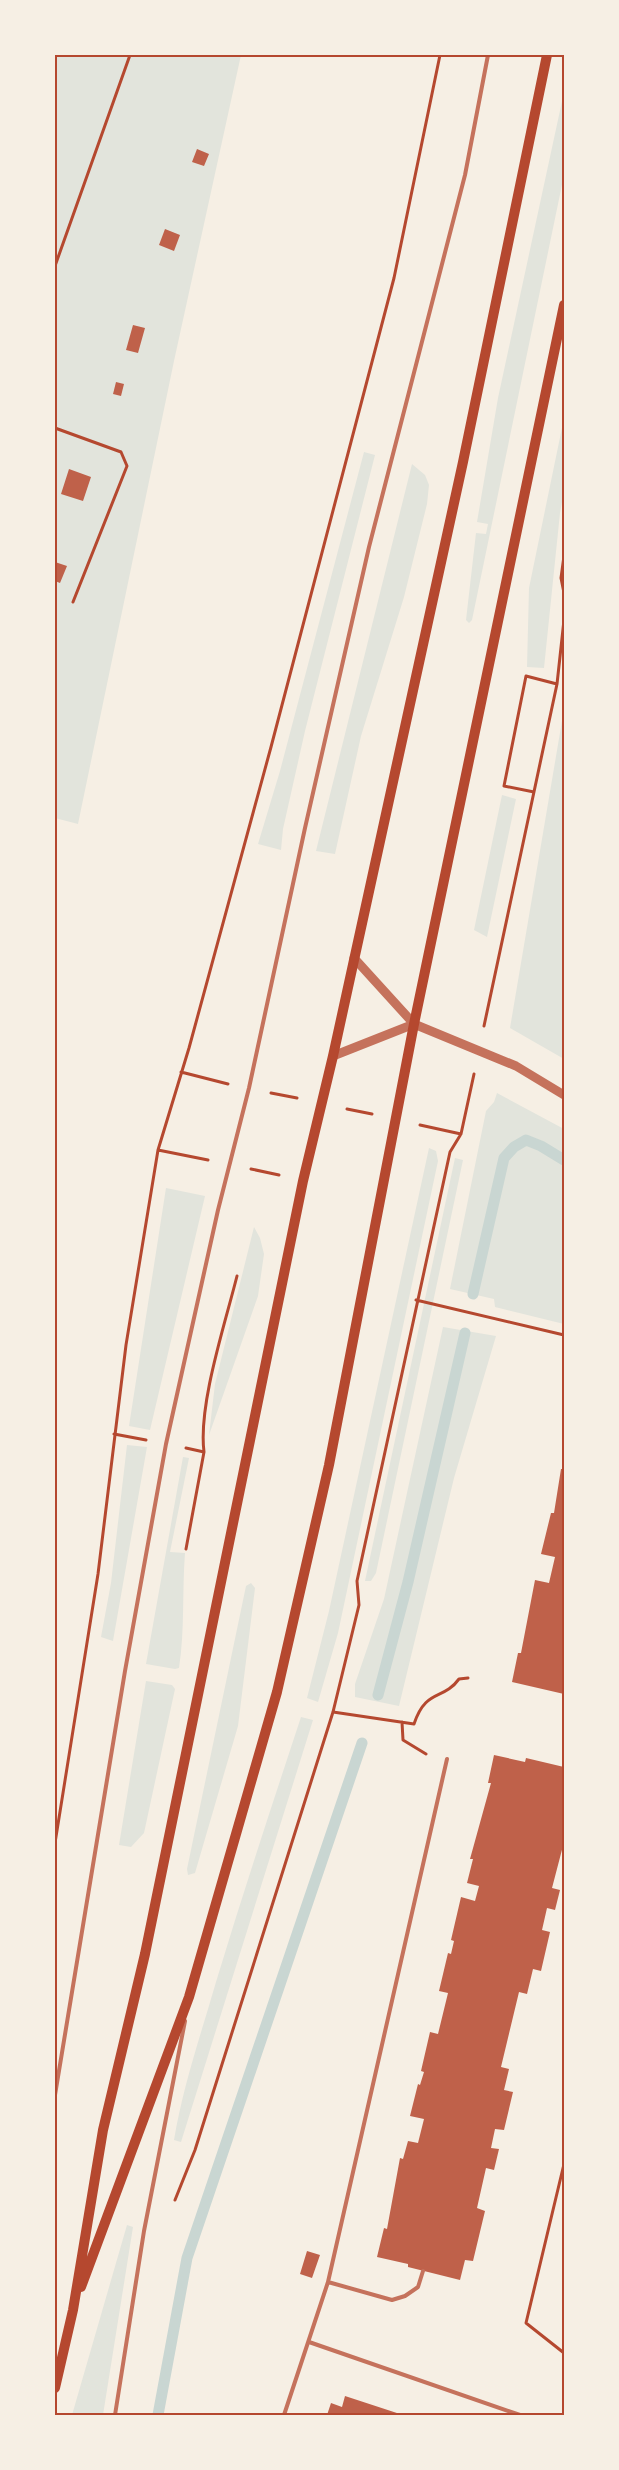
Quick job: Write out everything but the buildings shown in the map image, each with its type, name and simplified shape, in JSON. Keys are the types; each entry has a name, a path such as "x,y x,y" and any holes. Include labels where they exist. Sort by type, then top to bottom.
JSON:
{"main road":[{"path":"55,2388 73,2310 103,2130 145,1954 303,1181 333,1056 463,462 547,55"},
{"path":"73,2310 189,1997 277,1692 320,1503 414,1024 564,304"}],"street":[{"path":"354,958 414,1024 516,1066 564,1096"},
{"path":"333,1056 414,1024"}],"lane":[{"path":"55,2095 125,1671 166,1444 369,547 465,175 488,55"},
{"path":"284,2415 328,2282 447,1758"},
{"path":"116,2415 144,2231 189,1997"},
{"path":"328,2282 392,2300 405,2296 418,2287 422,2271"},
{"path":"309,2342 520,2415"}],"path":[{"path":"55,266 130,55"},
{"path":"55,1843 98,1574 122,1369 156,1158 189,1048 273,738 394,278 440,55"},
{"path":"55,428 121,452 127,466 73,602"},
{"path":"564,556 562,578 564,592"},
{"path":"486,1017 557,684 564,620"},
{"path":"534,792 504,786 526,676 557,684"},
{"path":"173,2206 195,2150 333,1712 359,1605 357,1581 416,1300 450,1152 461,1134 472,1086"},
{"path":"342,1108 373,1114"},
{"path":"428,1126 461,1134"},
{"path":"204,1452 202,1440 207,1398 237,1276"},
{"path":"416,1300 564,1335"},
{"path":"333,1712 414,1724 419,1709 429,1698 455,1684 459,1679 468,1678"},
{"path":"402,1722 403,1740 445,1767"},
{"path":"564,2164 526,2322 564,2353"}],"shaded area":[{"path":"55,55 241,55 174,361 78,824 55,818"},
{"path":"564,92 564,175 472,620 469,623 466,620 476,533 486,534 488,524 477,522 498,398"},
{"path":"564,418 564,491 560,513 544,668 527,667 529,588"},
{"path":"364,452 375,455 305,731 283,829 281,850 258,844 280,771"},
{"path":"412,464 425,475 429,485 427,504 404,597 361,736 335,854 316,851"},
{"path":"564,709 564,1059 510,1028"},
{"path":"502,795 516,799 487,937 474,930"},
{"path":"497,1093 564,1129 564,1324 495,1307 494,1299 450,1289 486,1111 494,1102"},
{"path":"429,1148 436,1151 438,1161 338,1633 318,1702 307,1698 329,1611"},
{"path":"455,1158 463,1160 376,1573 371,1581 365,1581"},
{"path":"166,1188 205,1196 150,1430 129,1426"},
{"path":"254,1227 260,1238 264,1254 258,1296 209,1435 215,1384"},
{"path":"443,1327 496,1336 454,1478 399,1706 355,1697 355,1684 384,1599"},
{"path":"127,1445 147,1447 113,1641 101,1637 111,1583"},
{"path":"183,1457 189,1458 170,1552 185,1553 181,1654 179,1668 175,1669 146,1664"},
{"path":"251,1583 255,1588 238,1726 195,1873 188,1875 187,1869 246,1586"},
{"path":"146,1681 172,1685 175,1689 144,1833 131,1847 119,1845"},
{"path":"301,1717 313,1720 181,2142 174,2140 187,2080 216,1982"},
{"path":"127,2225 133,2227 103,2415 72,2415"}],"waterway":[{"path":"473,1294 504,1158 514,1147 526,1140 541,1146 564,1160"},
{"path":"378,1695 408,1582 465,1333"},
{"path":"158,2415 187,2258 362,1743"}]}
